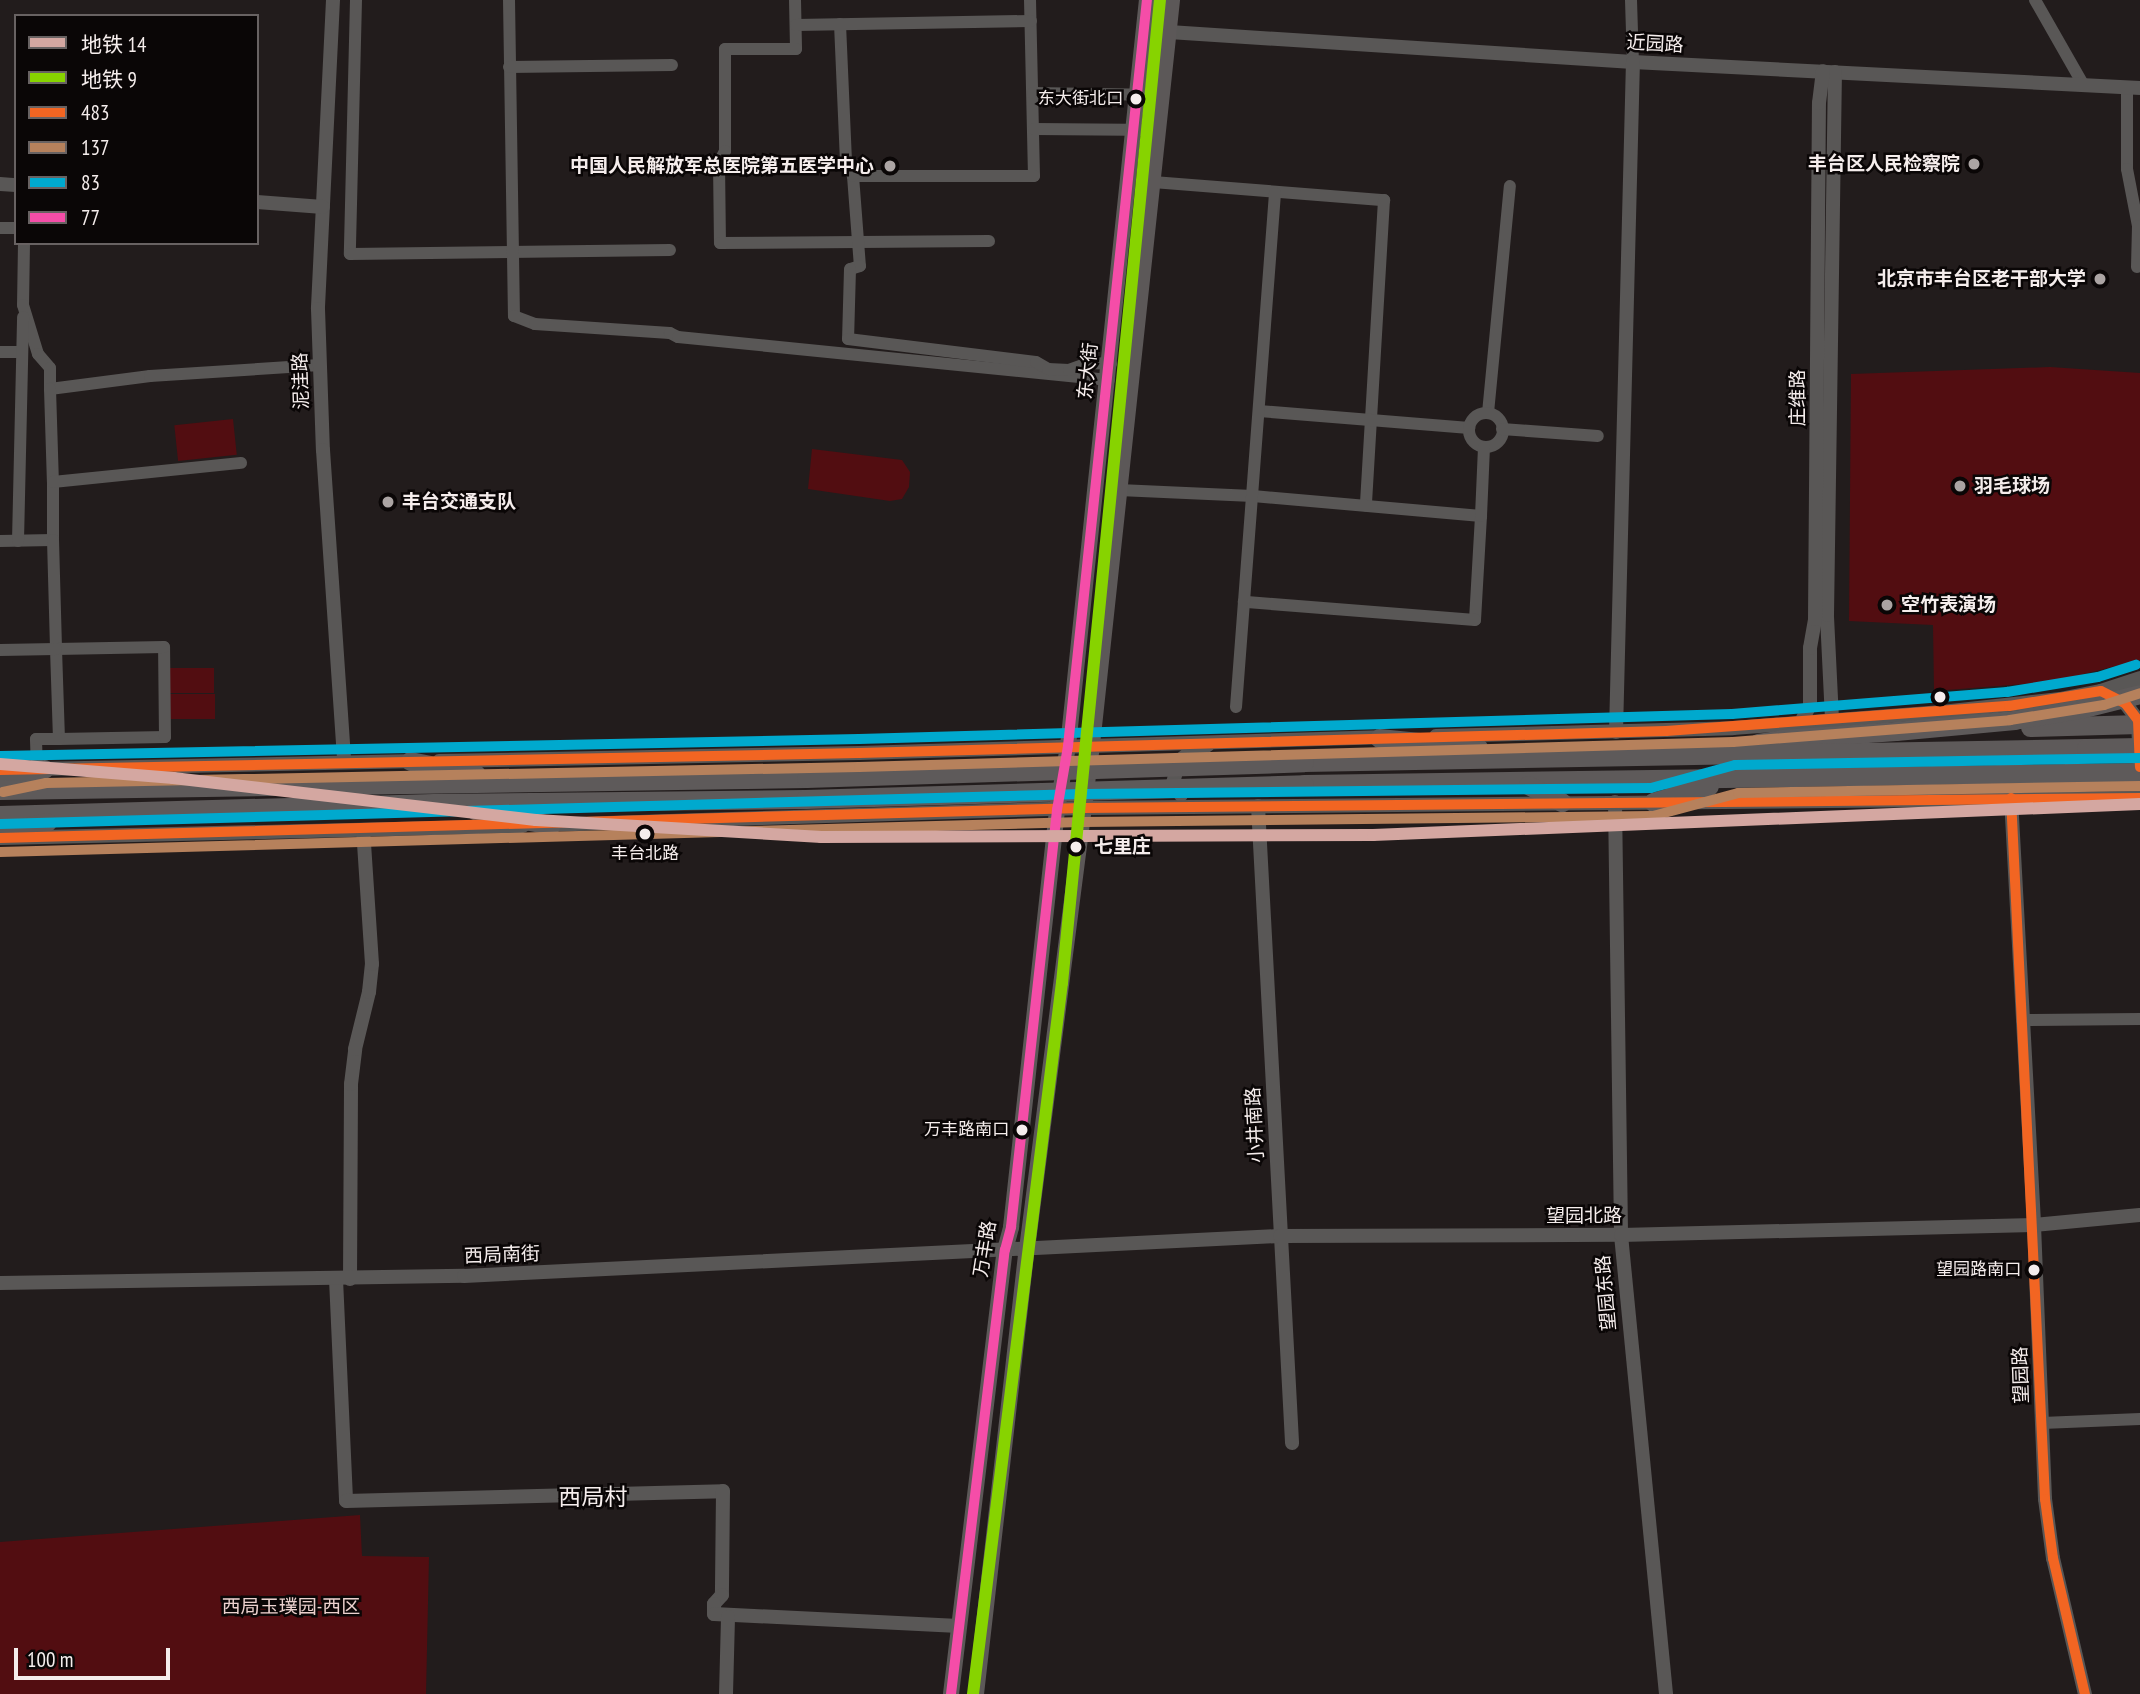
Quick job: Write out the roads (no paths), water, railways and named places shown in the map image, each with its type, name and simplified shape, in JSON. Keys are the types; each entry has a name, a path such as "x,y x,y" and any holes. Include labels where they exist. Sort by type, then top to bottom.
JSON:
{"highway":[{"path":"1706,754 1782,739 2014,720 2084,708 2140,694"},
{"path":"1896,731 2140,724"},
{"path":"1379,738 1560,757"},
{"path":"0,790 806,778 1304,762 2140,747"},
{"path":"410,761 519,782"},
{"path":"0,778 41,769"},
{"path":"0,815 434,803 805,799 1304,784 1524,783 2140,770"},
{"path":"2084,773 2139,791"},
{"path":"1653,802 1737,779"},
{"path":"1524,783 1562,802"},
{"path":"434,803 551,825"},
{"path":"0,832 91,813"}],"main road":[{"name":"东大街","path":"1057,810 1068,746 1110,372 1147,0"},
{"path":"976,1694 1027,1249 1092,745 1172,0"},
{"name":"万丰路","path":"951,1694 1005,1250 1011,1227 1057,810"}],"street":[{"name":"泥洼路","path":"333,0 318,309 323,450 344,761"},
{"path":"356,0 351,254 670,250"},
{"path":"509,0 514,316 535,324 670,333 678,337 1110,372"},
{"path":"795,0 796,49 725,49 725,151 719,163 720,243 989,242"},
{"path":"853,176 1034,176 1030,0"},
{"path":"1616,732 1633,62 1631,0"},
{"path":"2035,0 2083,84"},
{"path":"796,25 1031,20"},
{"path":"839,24 846,159 853,176 860,266 850,269 848,339 1035,362 1048,369 1069,370 1088,363 1110,372"},
{"name":"近园路","path":"1169,32 1633,62 2134,88"},
{"path":"509,66 672,65"},
{"name":"庄维路","path":"1829,72 1827,615 1832,719"},
{"name":"庄维路","path":"1801,722 1810,705 1810,648 1815,619 1819,103 1829,72"},
{"path":"2134,88 2127,169 2138,226 2137,267"},
{"path":"1033,93 1162,95"},
{"path":"1034,129 1158,130"},
{"path":"1153,182 1384,200 1366,505"},
{"path":"1488,414 1510,186"},
{"path":"1236,707 1275,193"},
{"path":"259,202 323,206"},
{"path":"18,541 24,245"},
{"path":"23,305 38,354 50,368 59,739"},
{"path":"0,352 22,352"},
{"path":"50,389 150,376 320,365"},
{"path":"1259,411 1469,428"},
{"path":"1488,414 1498,419 1503,429 1495,444 1484,447 1474,442 1469,428 1474,418 1488,414"},
{"path":"1503,429 1598,436"},
{"path":"1244,602 1475,620 1484,447"},
{"path":"53,482 241,463"},
{"path":"1119,490 1253,496 1481,516"},
{"path":"0,541 53,540"},
{"path":"0,650 164,647 165,737 36,739 41,769"},
{"path":"0,770 1733,728 2009,706 2101,691 2140,678"},
{"path":"2101,691 2125,703 2138,720 2140,770"},
{"path":"1189,806 1173,783 1179,761 1190,752 1216,742"},
{"path":"0,838 551,825 1083,808 2011,798 2139,791"},
{"name":"望园路","path":"2011,798 2034,1225 2045,1499 2053,1558 2085,1694"},
{"name":"望园东路","path":"1615,802 1620,1235 1666,1694"},
{"name":"小井南路","path":"1258,806 1292,1443"},
{"path":"363,830 372,964 351,1084 343,1279 346,1501 723,1490 722,1595 714,1604 714,1614 729,1617 959,1626"},
{"path":"2022,1020 2140,1019"},
{"name":"望园北路","path":"1027,1249 1280,1236 1620,1235 2034,1225 2140,1216"},
{"name":"西局南街","path":"0,1283 343,1279 563,1272 1027,1249"},
{"path":"2042,1423 2140,1419"},
{"path":"726,1694 729,1617"}],"metro line":[{"name":"9","path":"973,1694 1062,983 1160,0"},
{"name":"14","path":"0,764 173,778 536,820 821,837 1373,835 2140,804"}],"place":[{"name":"东大街北口","path":"1136,99"},
{"name":"丰台区人民检察院","path":"1974,164"},
{"name":"中国人民解放军总医院第五医学中心","path":"890,166"},
{"name":"北京市丰台区老干部大学","path":"2100,279"},
{"name":"羽毛球场","path":"1960,486"},
{"name":"丰台交通支队","path":"388,502"},
{"name":"空竹表演场","path":"1887,605"},
{"name":"丰台北路","path":"645,834"},
{"name":"七里庄","path":"1076,847"},
{"name":"万丰路南口","path":"1022,1130"},
{"name":"望园路南口","path":"2034,1270"}],"district":[{"name":"西局村","path":"593,1497"}],"park label":[{"name":"西局玉璞园-西区","path":"291,1607"}]}
